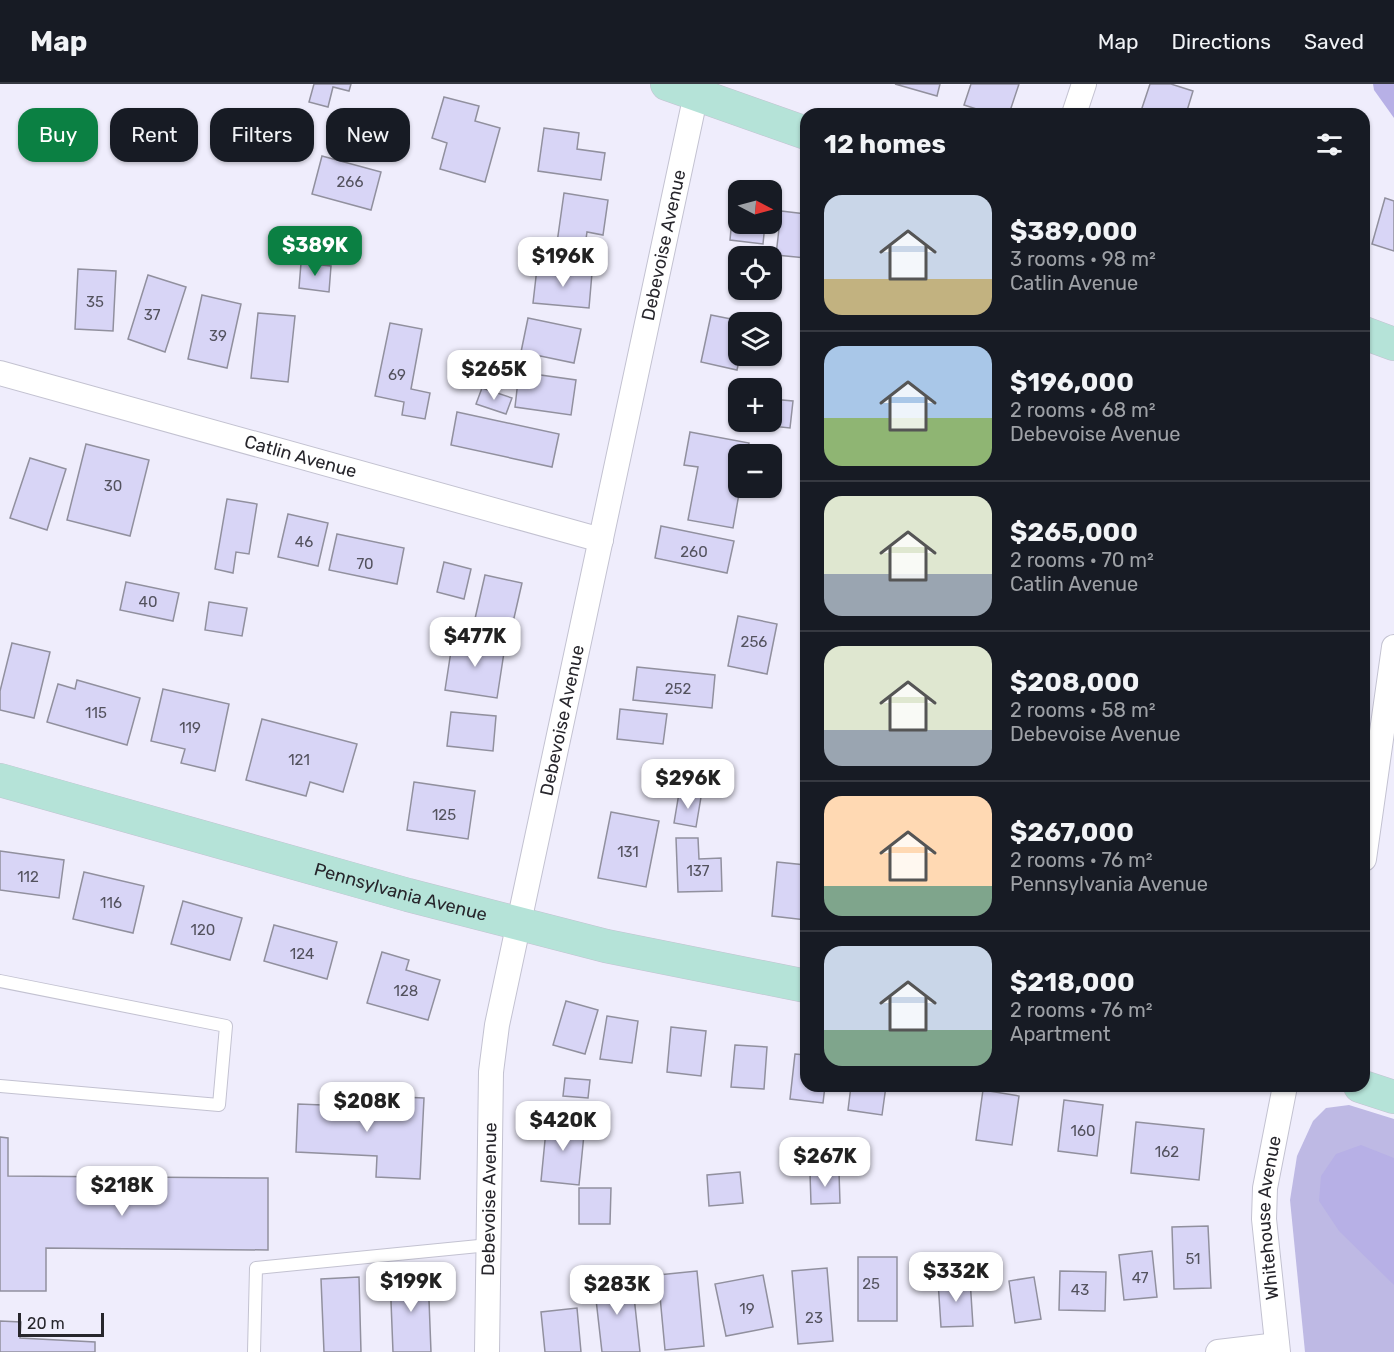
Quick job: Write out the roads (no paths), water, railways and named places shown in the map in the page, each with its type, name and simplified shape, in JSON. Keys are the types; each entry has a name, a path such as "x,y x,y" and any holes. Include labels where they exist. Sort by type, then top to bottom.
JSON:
{"street":[{"path":"1076,108 1084,84"},
{"path":"682,89 800,131"},
{"name":"Debevoise Avenue","path":"487,1352 491,1071 497,1025 601,540 682,89"},
{"path":"1370,335 1394,344"},
{"name":"Catlin Avenue","path":"0,373 601,540"},
{"path":"1370,817 1394,647"},
{"name":"Pennsylvania Avenue","path":"0,780 408,895 606,946 800,985"},
{"path":"1370,1089 1394,1097"},
{"name":"Whitehouse Avenue","path":"1278,1349 1264,1219 1265,1188 1284,1092"},
{"path":"1218,1352 1278,1349"}],"lane":[{"path":"0,981 226,1026 219,1105 0,1086"},
{"path":"254,1352 256,1268 489,1245"}]}
